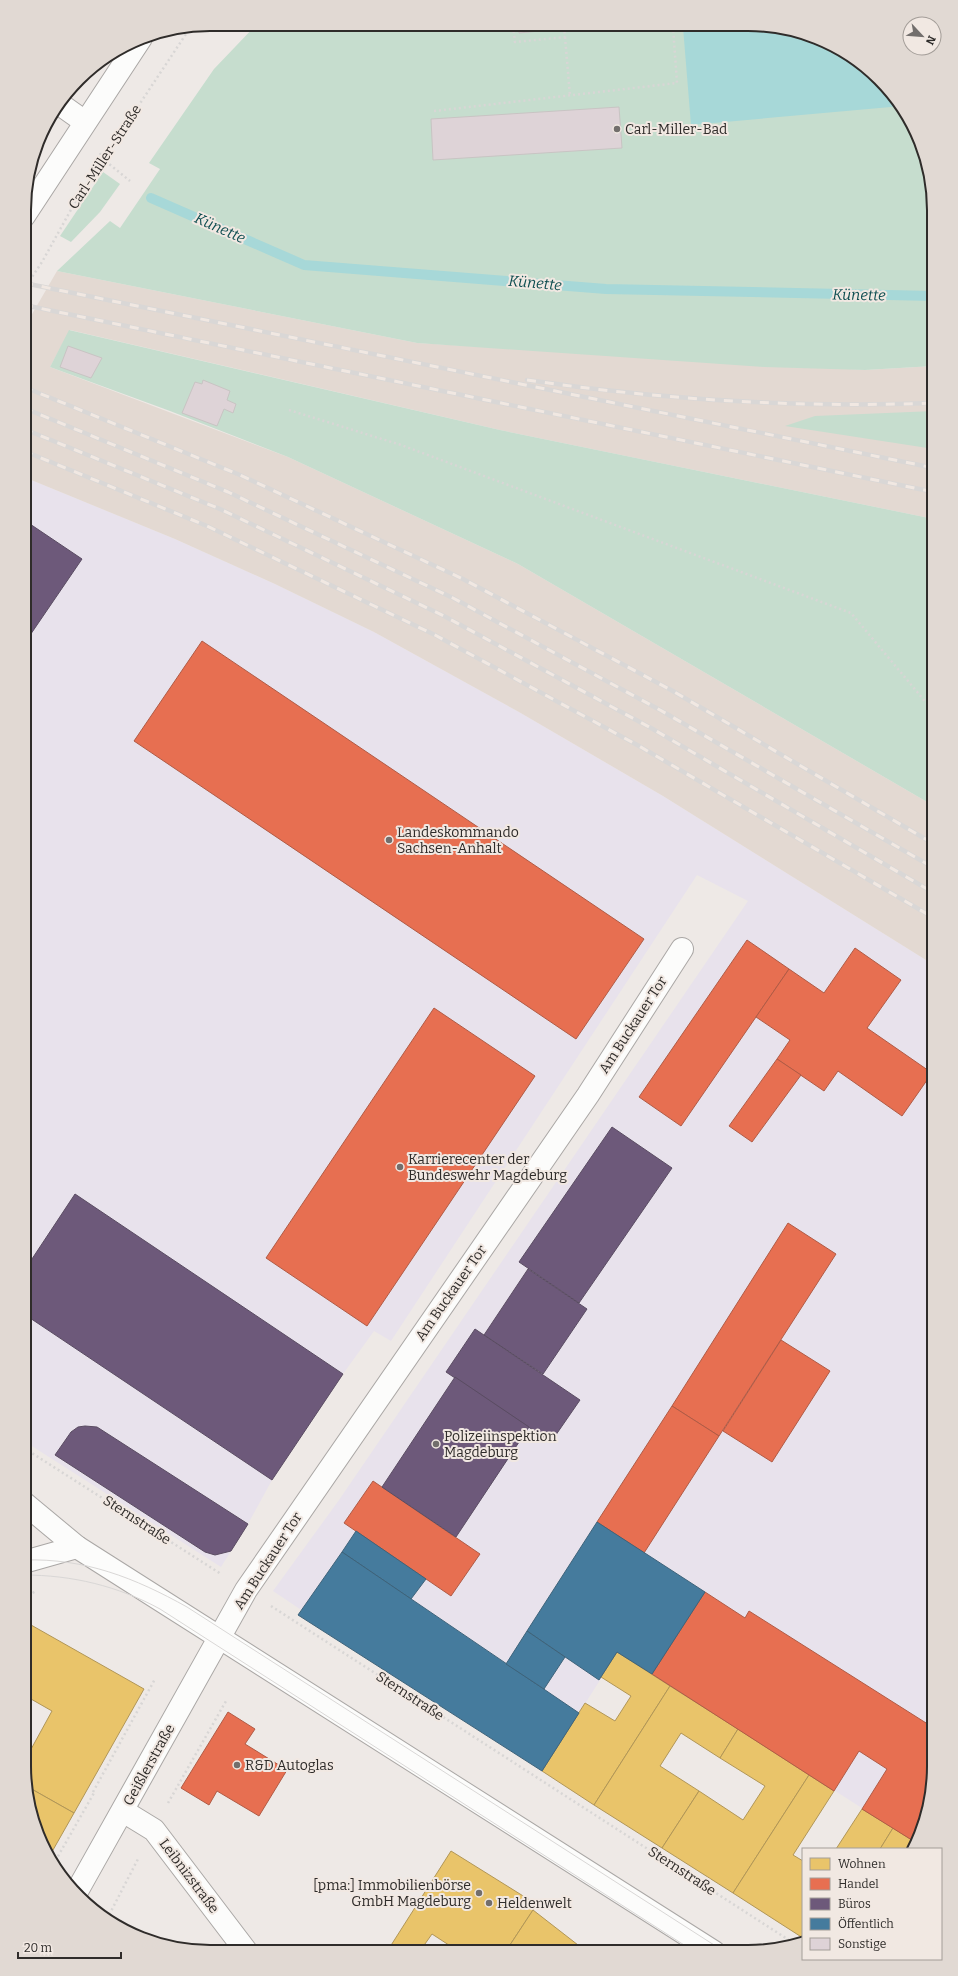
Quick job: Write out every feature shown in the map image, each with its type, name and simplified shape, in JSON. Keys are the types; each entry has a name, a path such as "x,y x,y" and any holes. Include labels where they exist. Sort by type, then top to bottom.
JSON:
{"street":[{"path":"31,205 135,48"},
{"path":"64,107 86,122"},
{"name":"Am Buckauer Tor","path":"221,1637 246,1590 588,1095 682,949"},
{"path":"31,1509 77,1547 221,1637 703,1945"},
{"path":"31,1560 77,1547"},
{"name":"Geißlerstraße","path":"79,1888 221,1637"},
{"name":"Leibnizstraße","path":"123,1810 154,1830 242,1945"}],"path":[{"path":"514,31 515,42 565,37"},
{"path":"564,31 570,96"},
{"path":"434,111 677,83 673,31"},
{"name":"Carl-Miller-Straße","path":"31,278 42,262 78,197 187,33"},
{"path":"103,159 130,181"},
{"path":"290,410 401,445 851,613 927,704"},
{"name":"Sternstraße","path":"31,1452 789,1940"},
{"path":"93,1792 155,1679"}],"shaded area":[{"path":"57,271 417,343 865,370 927,366 927,518 500,430 70,330 50,367 288,457 518,564 927,802 927,961 663,796 519,712 374,632 275,584 175,539 31,480 31,316"},
{"path":"31,480 175,539 275,584 374,632 519,712 663,796 927,961 927,1778 924,1801 911,1839 618,1652 542,1771 273,1591 339,1500 748,901 697,875 391,1341 374,1331 343,1374 272,1480 248,1524 221,1567 31,1445"}],"green space":[{"path":"250,31 760,31 783,34 827,49 857,68 883,92 909,131 921,164 927,198 927,366 865,370 764,367 417,343 57,271 110,221 120,228 160,169 149,163 214,69"},
{"path":"103,172 120,184 100,212 71,242 60,236"},
{"path":"69,330 500,430 927,518 927,802 518,564 288,457 170,411 50,367"},
{"path":"927,411 927,448 785,426 815,416"}],"water":[{"path":"683,31 760,31 794,37 827,49 847,61 875,83 894,107 691,125"}],"building: Wohnen":[{"path":"31,1625 144,1689 74,1813 33,1790 31,1778 31,1749 52,1711 31,1699"},
{"path":"617,1652 670,1686 594,1805 542,1771 585,1703 615,1721 631,1696 601,1677"},
{"path":"670,1686 738,1729 720,1758 681,1733 660,1766 699,1791 662,1848 594,1805"},
{"path":"738,1729 809,1775 733,1893 662,1848 699,1791 743,1820 765,1786 720,1758"},
{"path":"809,1775 834,1791 793,1855 802,1860 802,1936 733,1893"},
{"path":"33,1790 74,1813 53,1851 37,1812"},
{"path":"862,1809 893,1828 881,1848 837,1848"},
{"path":"893,1828 911,1839 907,1848 881,1848"},
{"path":"451,1851 536,1904 510,1945 449,1945 432,1934 424,1945 391,1945"},
{"path":"533,1910 578,1945 510,1945"}],"building: Handel":[{"name":"Landeskommando Sachsen-Anhalt","path":"202,641 644,939 576,1039 134,741"},
{"path":"747,940 789,969 681,1126 639,1097"},
{"path":"855,948 901,980 867,1028 927,1070 927,1080 902,1116 838,1071 824,1091 777,1059 790,1040 756,1017 789,969 824,993"},
{"name":"Karrierecenter der Bundeswehr Magdeburg","path":"434,1008 535,1076 367,1326 266,1258"},
{"path":"777,1059 801,1075 752,1142 729,1126"},
{"path":"788,1223 836,1254 719,1436 672,1406"},
{"path":"781,1340 830,1371 772,1462 723,1431"},
{"path":"672,1406 719,1436 644,1553 597,1522"},
{"path":"373,1481 480,1554 451,1596 344,1523"},
{"path":"705,1592 745,1618 749,1611 927,1724 927,1778 924,1801 911,1840 862,1809 887,1769 859,1751 834,1791 652,1674"},
{"name":"R&D Autoglas","path":"228,1712 255,1729 245,1744 287,1770 259,1816 217,1791 209,1805 181,1788"}],"building: Büros":[{"path":"31,525 82,559 31,634"},
{"path":"612,1127 672,1168 579,1303 519,1262"},
{"path":"75,1194 343,1374 272,1480 31,1319 31,1260"},
{"path":"528,1269 587,1309 543,1374 484,1335"},
{"path":"475,1329 580,1400 551,1442 446,1372"},
{"path":"455,1377 529,1427 456,1537 382,1487"},
{"path":"78,1427 97,1427 248,1524 231,1551 215,1555 205,1552 55,1455 71,1432"}],"building: Öffentlich":[{"path":"597,1522 705,1592 652,1674 617,1652 599,1680 527,1631"},
{"path":"356,1531 426,1579 411,1599 342,1552"},
{"path":"342,1552 579,1713 542,1771 298,1615"},
{"path":"527,1631 565,1657 544,1689 506,1664"}],"building: Sonstige":[{"path":"519,31 539,31 519,33"},
{"path":"619,107 622,148 433,160 431,119"},
{"path":"68,346 102,358 91,378 60,367"},
{"path":"203,380 230,391 227,400 236,404 233,413 224,409 217,426 182,413 195,382 202,384"}],"waterway":[{"name":"Künette","path":"151,198 304,265 606,289 927,296"}],"tram line":[{"path":"31,1560 68,1562 109,1572 148,1587 187,1607 714,1945"},
{"path":"31,1575 60,1577 94,1583 128,1594 160,1609 684,1945"}],"railway":[{"path":"31,284 927,467"},
{"path":"31,306 927,491"},
{"path":"527,380 629,393 730,401 832,404 927,403"},
{"path":"31,390 240,475 463,579 671,690 927,840"},
{"path":"31,411 228,492 453,598 660,710 927,864"},
{"path":"31,432 220,509 444,616 651,728 927,889"},
{"path":"31,454 207,526 435,635 639,746 927,914"}],"place":[{"name":"Carl-Miller-Bad","path":"617,129"},
{"name":"Landeskommando Sachsen-Anhalt","path":"389,840"},
{"name":"Karrierecenter der Bundeswehr Magdeburg","path":"400,1167"},
{"name":"Polizeiinspektion Magdeburg","path":"436,1444"},
{"name":"R&D Autoglas","path":"237,1765"},
{"name":"[pma:] Immobilienbörse GmbH Magdeburg","path":"479,1893"},
{"name":"Heldenwelt","path":"489,1903"}]}
